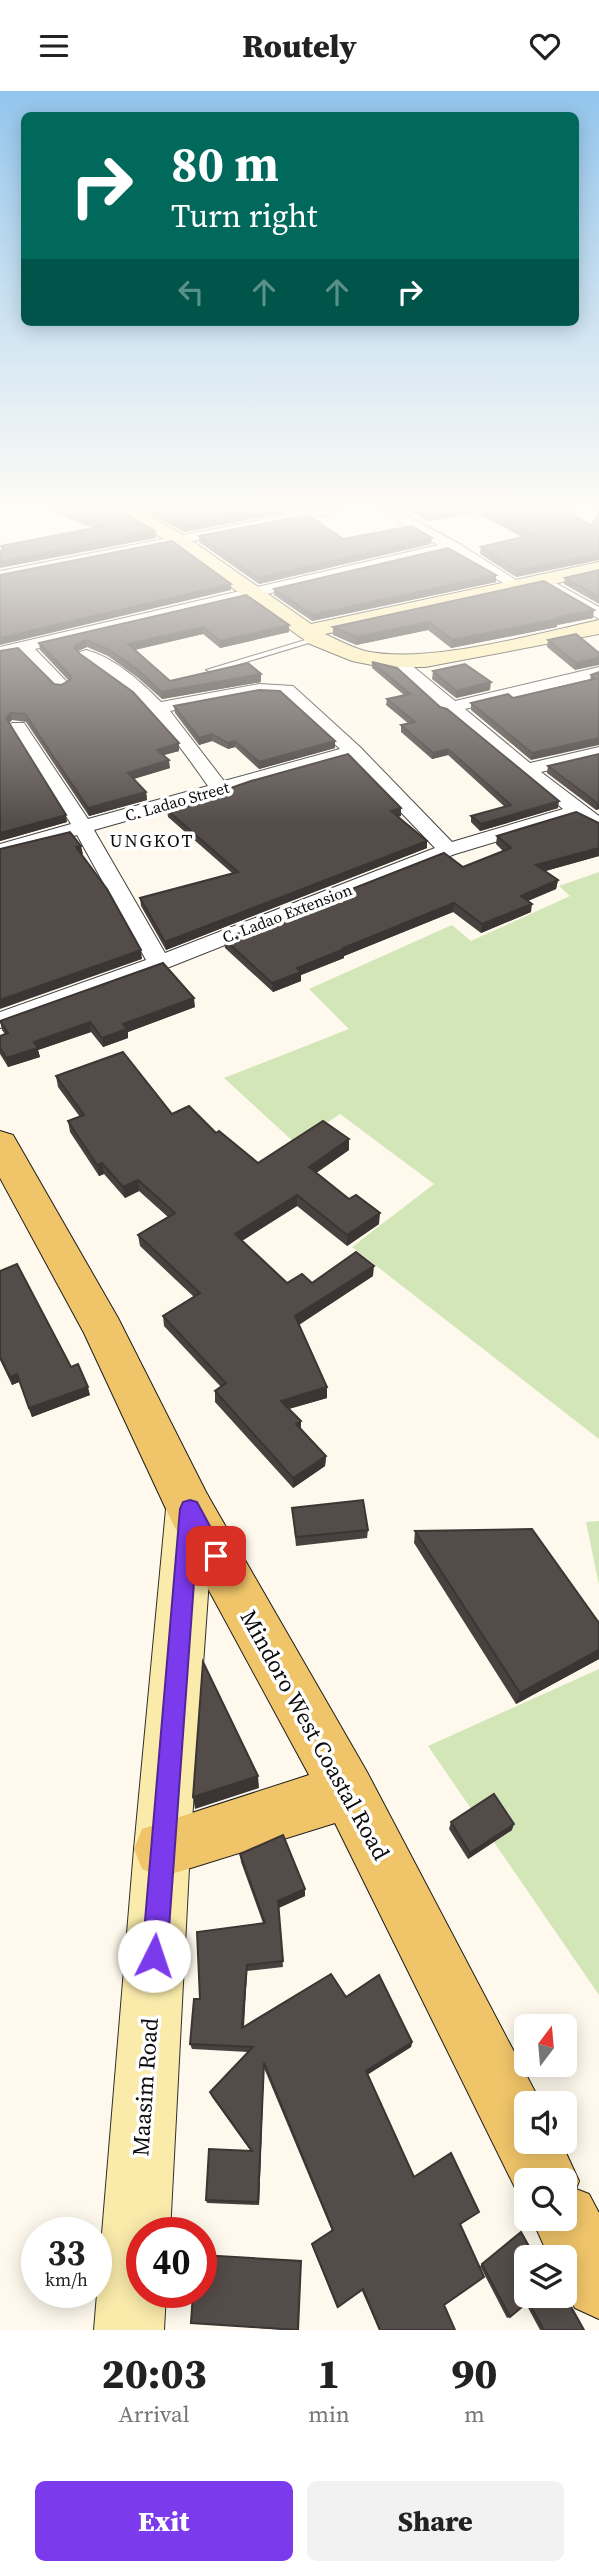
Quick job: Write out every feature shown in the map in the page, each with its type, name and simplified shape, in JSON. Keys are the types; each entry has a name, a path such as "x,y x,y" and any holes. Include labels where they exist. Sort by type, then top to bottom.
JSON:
{"main road":[{"name":"Mindoro West Coastal Road","path":"0,1144 103,1330 190,1509 348,1791 539,2168"},
{"path":"162,1849 348,1791"},
{"path":"572,2231 599,2284"}],"street":[{"path":"0,652 157,614"},
{"path":"284,614 341,652 398,663 451,657 599,627"},
{"path":"313,635 397,614"},
{"path":"23,646 61,685"},
{"path":"86,655 121,675 159,708 219,788"},
{"path":"398,663 449,708 577,811 599,824"},
{"path":"449,708 599,671"},
{"path":"159,708 259,689 287,690 353,751 448,850"},
{"path":"18,727 82,828 159,963"},
{"name":"C. Ladao Street","path":"0,849 353,751"},
{"path":"527,769 599,753"},
{"name":"C. Ladao Extension","path":"0,1020 159,963 448,850 577,811"},
{"name":"Maasim Road","path":"129,2330 162,1849 190,1509"}],"lane":[{"path":"210,670 313,635"}],"green space":[{"path":"599,872 599,1439 352,1247 434,1184 340,1114 296,1144 224,1078 349,1029 309,989 452,925 471,941 570,896 559,886"},
{"path":"599,1521 599,1585 586,1522"},
{"path":"599,1669 599,1995 428,1746"}],"building":[{"path":"0,614 101,614 0,638"},
{"path":"162,614 274,614 289,625 220,641 203,627 128,644 170,681 248,663 261,674 161,692 137,669 107,649 86,640 77,644 74,648 80,654 133,692 179,743 157,750 169,760 128,773 146,792 88,808 25,714 11,713 6,718 66,815 0,833 0,651 18,648 54,684 61,685 70,680 71,676 39,643"},
{"path":"390,614 573,614 452,640 429,622 356,637 333,627"},
{"path":"576,634 599,653 599,658 576,663 548,640"},
{"path":"372,662 397,668 440,707 447,709 559,801 481,824 471,816 511,805 448,749 433,753 401,725 415,722 387,699 410,694"},
{"path":"465,664 491,682 456,691 433,671"},
{"path":"599,672 599,738 532,753 471,703 508,694 513,698 595,679 591,675"},
{"path":"259,690 280,691 335,741 259,762 235,741 228,743 212,734 199,738 174,706"},
{"path":"348,754 401,808 391,811 427,841 165,942 140,898 238,872 167,810 251,781"},
{"path":"599,754 597,803 548,766"},
{"path":"576,812 599,823 599,848 536,865 558,880 521,896 532,904 482,924 454,903 297,968 301,972 272,983 224,939 444,853 463,867 511,848 497,836"},
{"path":"70,832 81,846 76,847 107,889 141,950 0,1000 0,849"},
{"path":"163,963 194,998 123,1024 127,1029 102,1038 90,1022 34,1042 38,1048 6,1058 0,1048 0,1036 8,1033 0,1021"},
{"path":"123,1052 172,1114 189,1106 216,1133 219,1131 258,1163 323,1121 349,1139 309,1167 349,1199 356,1195 380,1213 347,1235 297,1195 235,1234 287,1283 302,1274 312,1283 356,1252 374,1266 295,1316 327,1387 281,1401 301,1421 296,1424 326,1456 293,1478 215,1391 226,1383 163,1316 200,1293 138,1235 175,1213 138,1180 123,1187 102,1163 97,1165 68,1121 84,1115 56,1076"},
{"path":"17,1264 71,1367 78,1364 88,1387 29,1408 17,1374 10,1377 0,1357 0,1271"},
{"path":"363,1500 368,1530 296,1537 292,1508"},
{"path":"532,1529 599,1623 599,1650 520,1693 415,1531"},
{"path":"203,1662 258,1776 193,1797"},
{"path":"494,1794 514,1824 470,1853 451,1822"},
{"path":"283,1835 305,1889 278,1901 283,1961 247,1965 242,2028 331,1974 346,1997 379,1975 412,2042 366,2071 414,2177 451,2153 479,2212 460,2224 484,2277 444,2305 455,2330 380,2330 363,2289 338,2307 312,2244 333,2230 264,2063 258,2202 206,2200 209,2149 252,2151 210,2092 253,2047 190,2044 194,1999 200,1999 197,1932 265,1923 240,1854"},
{"path":"521,2232 528,2245 514,2245 514,2308 521,2308 510,2317 482,2264"},
{"path":"217,2256 301,2261 298,2330 191,2323 192,2308 217,2308"},
{"path":"531,2308 572,2308 584,2330 544,2330"}],"district":[{"name":"UNGKOT","path":"152,841"}],"route":[{"path":"154,1956 190,1509 216,1556"}]}
